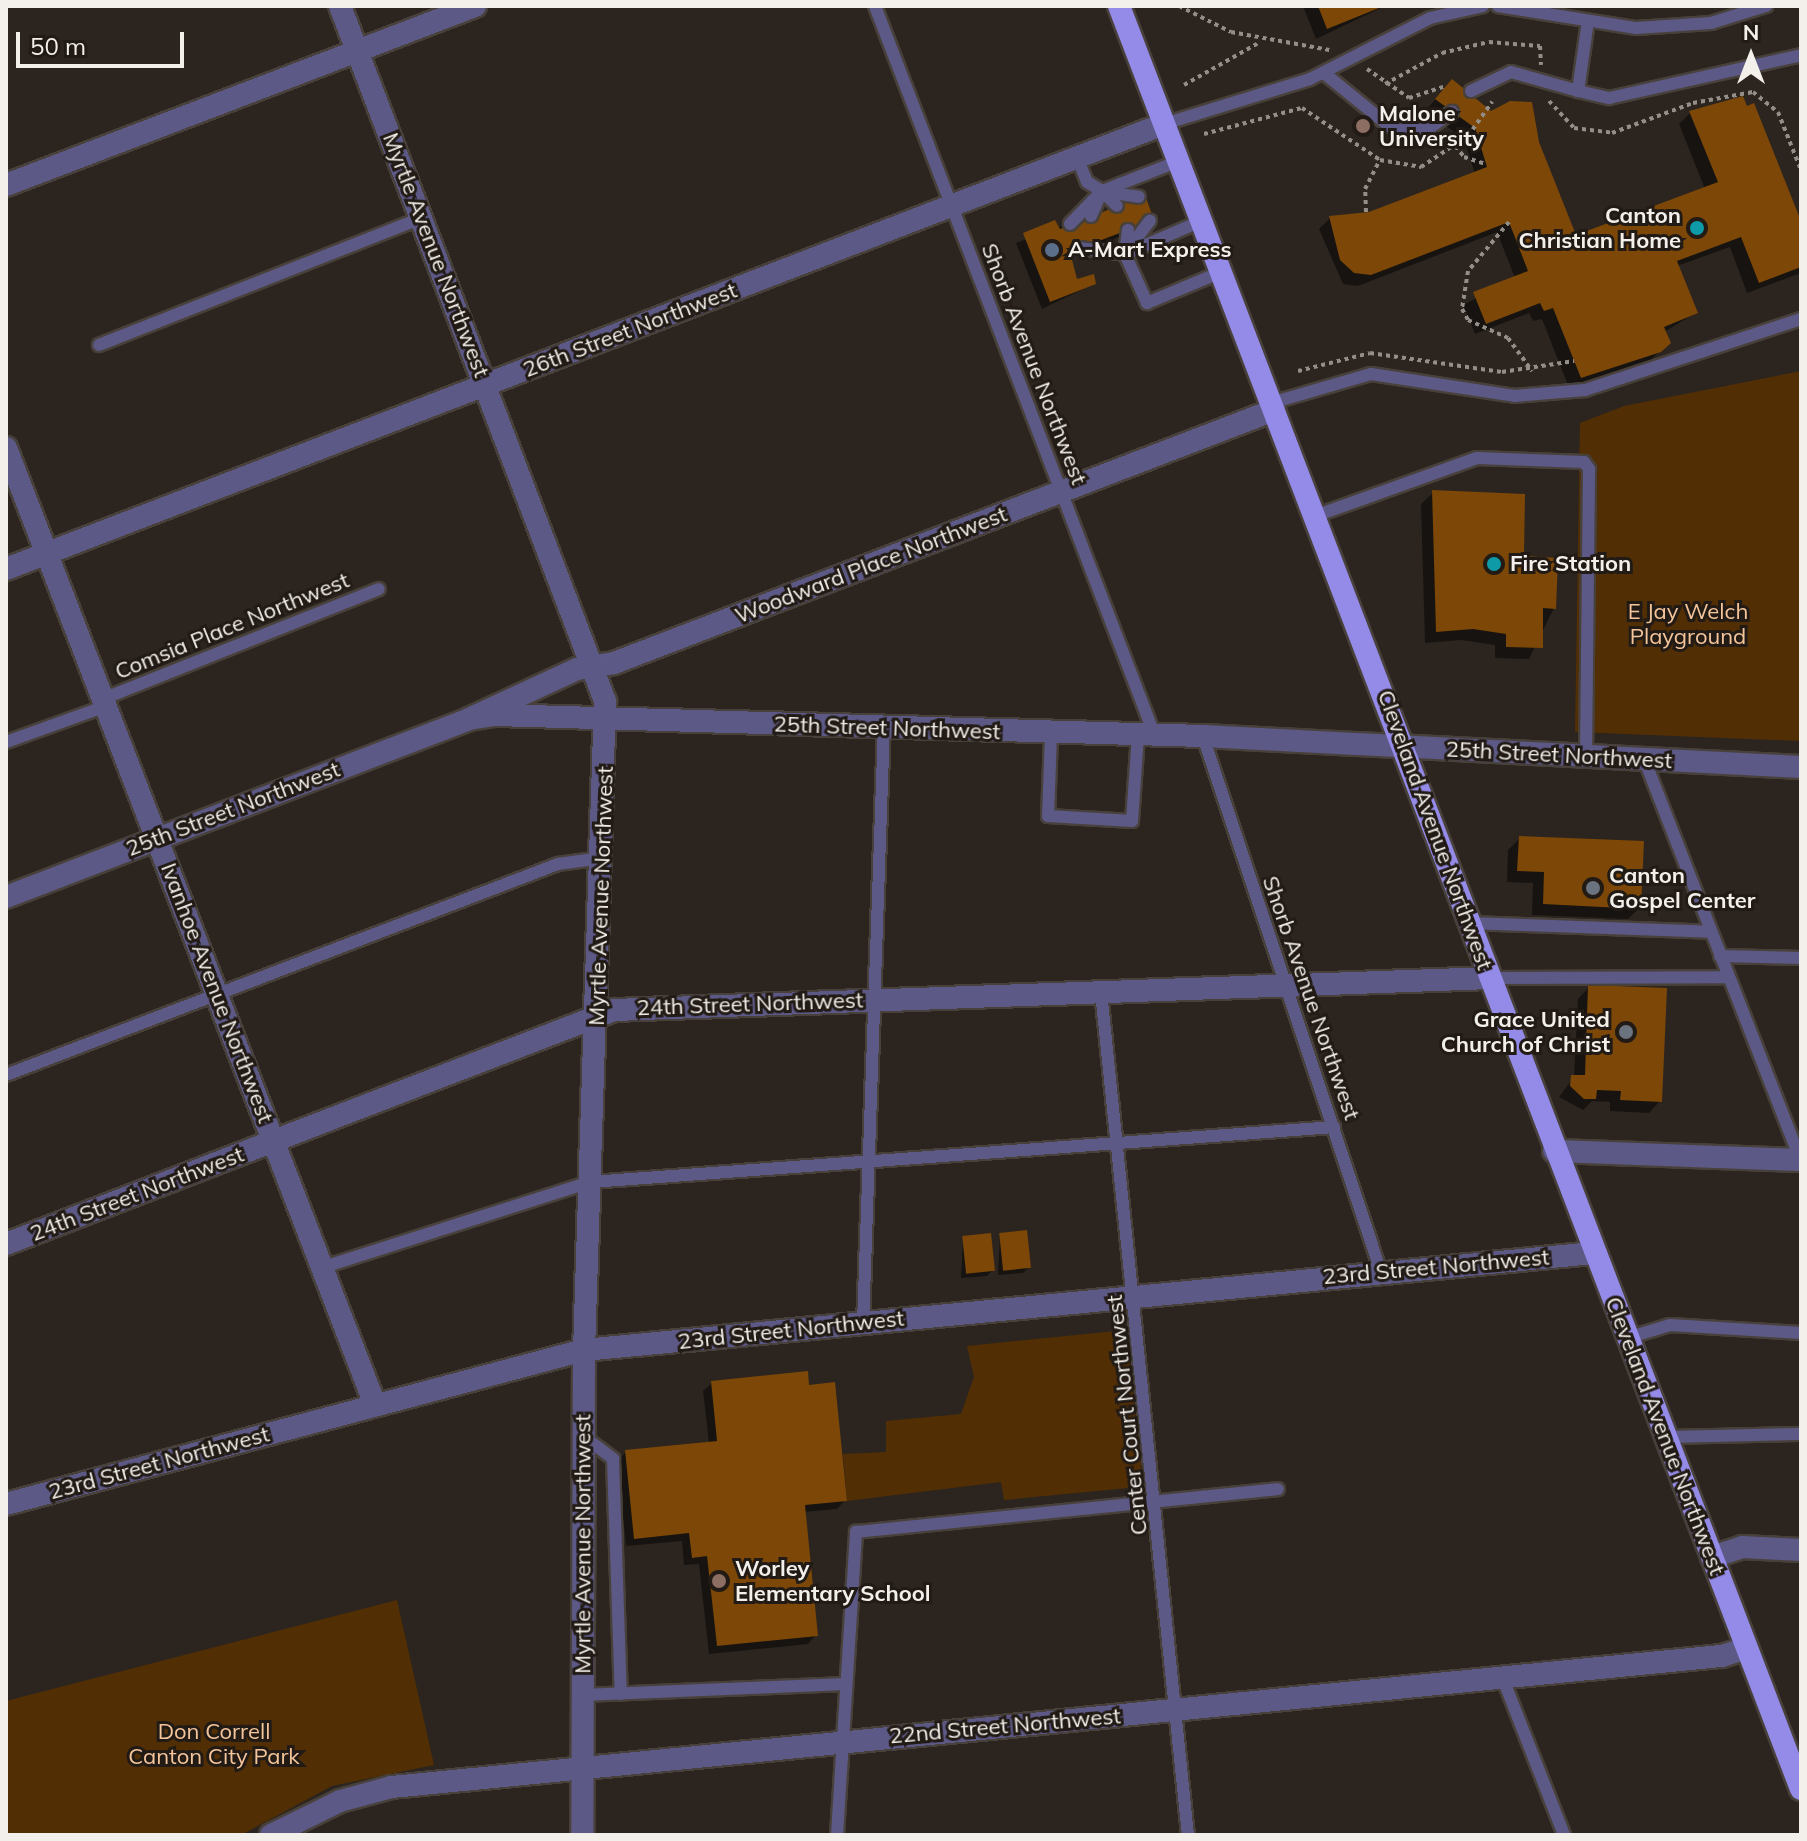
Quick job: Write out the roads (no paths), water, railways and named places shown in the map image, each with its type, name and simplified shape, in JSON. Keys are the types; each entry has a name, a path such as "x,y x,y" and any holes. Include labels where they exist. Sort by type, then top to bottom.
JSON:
{"main road":[{"name":"Cleveland Avenue Northwest","path":"1119,6 1404,746 1593,1253 1801,1789"}],"street":[{"name":"Myrtle Avenue Northwest","path":"340,6 595,666 605,718 598,1015 584,1350 582,1835"},
{"path":"6,185 475,6"},
{"name":"26th Street Northwest","path":"6,569 1164,124"},
{"name":"Woodward Place Northwest","path":"469,719 494,702 1062,491 1273,406"},
{"name":"Ivanhoe Avenue Northwest","path":"6,448 375,1405"},
{"name":"25th Street Northwest","path":"6,897 469,719 605,718 1051,735 1203,736 1801,767"},
{"name":"24th Street Northwest","path":"6,1244 598,1015 632,1007 1490,978"},
{"path":"1554,1151 1801,1160"},
{"name":"23rd Street Northwest","path":"6,1504 584,1350 1593,1253"},
{"path":"1712,1557 1742,1547 1801,1550"},
{"name":"22nd Street Northwest","path":"271,1835 340,1801 392,1787 583,1766 1503,1679 1747,1648"}],"lane":[{"name":"Shorb Avenue Northwest","path":"875,6 1062,491 1147,735"},
{"path":"1164,124 1324,73 1351,62 1430,18 1483,6"},
{"path":"1498,6 1588,21 1674,27 1766,6"},
{"path":"1578,91 1588,21"},
{"path":"1471,91 1511,72 1538,77 1578,91 1643,95 1799,60"},
{"path":"1324,73 1389,126 1427,130 1452,112"},
{"path":"1077,157 1087,182 1117,206"},
{"path":"1070,224 1102,191 1179,161"},
{"path":"1102,191 1139,197"},
{"path":"1091,216 1102,191"},
{"path":"99,345 422,218"},
{"path":"1125,254 1150,221"},
{"path":"1079,248 1125,254 1201,221"},
{"path":"1128,230 1125,254 1147,303 1221,272"},
{"path":"1101,240 1125,254"},
{"path":"1273,406 1371,374 1514,396 1585,390 1801,319"},
{"path":"1315,516 1477,458 1584,462 1589,469 1586,758"},
{"name":"Comsia Place Northwest","path":"6,742 379,589"},
{"path":"863,1324 884,727"},
{"path":"1051,735 1051,819 1132,821 1147,735"},
{"name":"Shorb Avenue Northwest","path":"1203,736 1381,1272"},
{"path":"1645,761 1801,1160"},
{"path":"6,1075 558,864 602,858"},
{"path":"1469,923 1711,932"},
{"path":"1720,956 1801,958"},
{"path":"1490,978 1728,977"},
{"name":"Center Court Northwest","path":"1101,992 1136,1297 1188,1835"},
{"path":"324,1267 591,1182 1334,1127"},
{"path":"1627,1338 1670,1325 1801,1333"},
{"path":"1665,1437 1801,1434"},
{"path":"583,1436 613,1459 621,1694"},
{"path":"837,1835 856,1532 1278,1489"},
{"path":"1503,1679 1564,1835"},
{"path":"583,1695 846,1684"}],"place":[{"name":"Malone University","path":"1363,126"},
{"name":"Canton Christian Home","path":"1697,228"},
{"name":"A-Mart Express","path":"1052,250"},
{"name":"Fire Station","path":"1494,564"},
{"name":"Canton Gospel Center","path":"1593,888"},
{"name":"Grace United Church of Christ","path":"1626,1032"},
{"name":"Worley Elementary School","path":"719,1581"}],"park label":[{"name":"E Jay Welch Playground","path":"1688,624"},
{"name":"Don Correll Canton City Park","path":"214,1744"}]}
